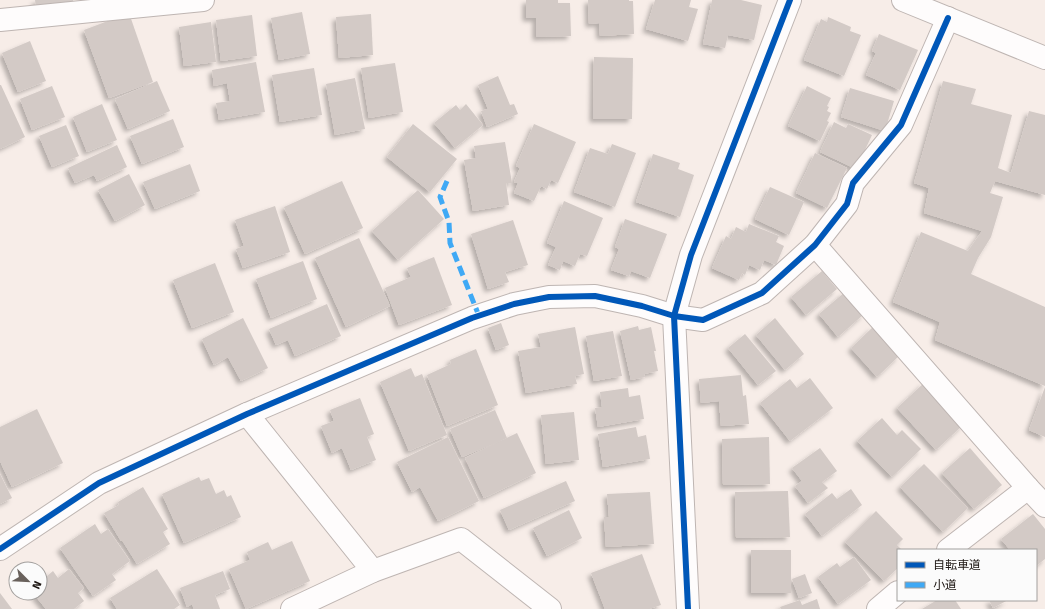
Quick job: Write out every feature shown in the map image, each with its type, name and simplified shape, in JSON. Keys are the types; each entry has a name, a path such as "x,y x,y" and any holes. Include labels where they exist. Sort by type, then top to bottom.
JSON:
{"street":[{"path":"0,20 203,0"},
{"path":"688,609 674,316 691,255 790,0"},
{"path":"903,0 1045,58"},
{"path":"0,548 99,483 247,414 466,320 514,304 549,297 595,296 642,306 674,316 703,320 762,293 814,245 847,204 853,184 901,125 948,18"},
{"path":"814,245 1045,506"},
{"path":"247,414 373,571"},
{"path":"949,549 1028,488"},
{"path":"292,609 373,571 461,539 550,609"},
{"path":"878,609 897,593"}],"building":[{"path":"35,0 73,0 74,4 36,8"},
{"path":"526,0 558,0 558,3 570,3 571,36 536,37 536,18 526,18"},
{"path":"588,0 633,1 634,34 600,36 599,23 589,24"},
{"path":"655,0 691,0 689,7 698,9 688,41 646,29"},
{"path":"712,0 741,0 762,5 754,40 728,35 725,48 703,44"},
{"path":"302,12 310,54 279,60 271,18"},
{"path":"129,13 153,82 109,98 84,30"},
{"path":"371,14 373,55 339,58 336,17"},
{"path":"252,15 257,56 221,61 216,20"},
{"path":"828,17 851,27 850,31 861,35 844,76 804,60 821,19 827,22"},
{"path":"211,22 216,62 184,66 179,27"},
{"path":"879,34 918,50 900,90 866,75 876,53 872,51"},
{"path":"30,41 46,81 18,92 2,53"},
{"path":"594,57 633,58 632,119 593,119"},
{"path":"256,62 265,112 219,120 216,103 230,101 227,83 214,86 212,70"},
{"path":"395,63 403,112 369,118 361,68"},
{"path":"314,68 322,115 280,122 272,75"},
{"path":"498,76 510,105 514,104 518,114 487,127 481,111 488,109 478,85"},
{"path":"355,78 365,129 335,135 326,84"},
{"path":"157,81 170,111 128,129 115,99"},
{"path":"943,81 976,89 971,104 1012,115 998,168 1011,173 1029,111 1045,115 1045,195 995,181 990,193 1003,197 991,237 978,258 971,274 1045,307 1045,386 935,340 940,322 893,302 921,232 968,251 982,231 924,213 929,188 914,183"},
{"path":"0,85 25,137 0,149"},
{"path":"52,86 65,117 32,130 20,99"},
{"path":"807,86 831,98 827,106 829,107 827,111 831,113 827,121 829,122 820,141 788,126"},
{"path":"850,88 894,101 885,131 841,117"},
{"path":"102,104 117,140 87,152 73,117"},
{"path":"466,104 483,125 455,148 434,123 456,105 460,110"},
{"path":"173,119 184,147 142,164 130,136"},
{"path":"834,122 846,128 848,124 872,135 856,169 820,152"},
{"path":"413,124 457,159 430,192 387,157"},
{"path":"534,124 576,142 558,183 551,180 547,189 541,186 534,201 514,193 518,183 514,182 520,168 516,166"},
{"path":"66,125 79,156 52,167 39,136"},
{"path":"505,142 512,183 506,183 509,205 473,211 464,160 476,158 474,146"},
{"path":"612,144 636,153 615,207 574,192 590,148 608,154"},
{"path":"117,145 127,167 97,181 94,175 75,183 68,168"},
{"path":"815,153 847,168 827,208 796,193"},
{"path":"653,154 680,163 678,169 694,175 680,217 636,202"},
{"path":"190,164 200,191 155,209 143,182"},
{"path":"129,174 145,205 115,221 98,190"},
{"path":"342,181 363,228 305,254 284,207"},
{"path":"770,187 804,202 789,235 755,219"},
{"path":"418,190 444,219 398,260 372,231"},
{"path":"564,201 603,218 587,256 580,254 575,266 563,261 560,270 548,265 556,247 547,243"},
{"path":"275,206 290,252 243,268 236,249 244,246 235,220"},
{"path":"625,219 667,234 650,278 631,271 629,276 611,270 619,249 615,247"},
{"path":"513,220 528,265 505,272 509,282 488,289 471,234"},
{"path":"749,224 779,236 776,242 784,246 776,265 764,260 760,270 749,265 745,275 742,273 739,280 712,268 726,236 731,239 736,227 746,232"},
{"path":"359,238 390,306 346,327 315,258"},
{"path":"434,257 452,305 399,325 385,288 411,277 407,268"},
{"path":"303,261 317,299 271,318 256,279"},
{"path":"215,263 234,312 192,328 173,280"},
{"path":"822,271 837,289 806,315 791,297"},
{"path":"845,292 864,314 838,337 819,314"},
{"path":"327,304 341,336 295,356 288,340 276,345 269,329"},
{"path":"243,318 268,368 241,381 228,357 214,365 202,339"},
{"path":"775,318 804,354 785,370 756,335"},
{"path":"501,323 509,345 496,350 488,328"},
{"path":"638,326 639,330 651,327 658,371 644,374 645,377 631,380 620,331"},
{"path":"575,327 584,374 575,376 577,384 526,393 518,351 541,347 538,334"},
{"path":"873,327 899,356 877,377 851,348"},
{"path":"613,331 622,376 594,381 586,336"},
{"path":"745,334 776,371 758,385 728,348"},
{"path":"476,349 498,405 447,426 427,375 451,364 450,360"},
{"path":"411,368 415,377 422,374 447,435 409,451 380,382"},
{"path":"741,375 743,396 746,395 749,424 721,426 719,401 701,403 699,379"},
{"path":"810,378 833,408 790,441 760,403 790,379 797,388"},
{"path":"924,383 963,425 936,450 897,408"},
{"path":"1045,387 1045,437 1029,430"},
{"path":"628,388 629,397 640,395 644,419 598,427 595,408 602,407 600,392"},
{"path":"360,398 374,434 367,437 376,460 351,470 342,448 332,453 321,426 334,421 330,410"},
{"path":"37,409 63,463 12,487 0,461 0,427"},
{"path":"495,410 507,438 462,457 450,429"},
{"path":"574,412 579,460 546,464 541,415"},
{"path":"882,418 897,435 902,430 921,449 892,477 857,441"},
{"path":"636,427 638,437 646,435 650,459 603,467 598,434"},
{"path":"517,433 536,473 484,498 465,458"},
{"path":"448,437 479,501 438,521 420,487 412,492 397,462"},
{"path":"769,437 770,484 723,485 722,439"},
{"path":"820,448 837,471 822,482 828,488 808,503 795,486 802,481 792,468"},
{"path":"970,448 1002,485 974,509 942,473"},
{"path":"924,464 968,508 943,532 900,487"},
{"path":"0,474 12,498 0,504"},
{"path":"199,477 201,481 209,478 216,494 224,490 227,497 231,495 241,517 184,543 162,494"},
{"path":"566,481 575,501 509,530 500,510"},
{"path":"143,487 168,529 163,532 170,544 137,564 104,513 119,505 118,502"},
{"path":"851,489 862,505 822,536 805,514 832,493 837,499"},
{"path":"788,491 790,537 736,538 735,492"},
{"path":"650,492 654,544 606,547 604,517 609,517 607,494"},
{"path":"569,510 582,538 547,556 533,528"},
{"path":"876,511 903,539 897,545 901,549 897,549 897,569 884,581 845,542"},
{"path":"1033,514 1045,529 1045,559 1037,565 1037,549 1009,549 1001,539"},
{"path":"95,524 101,534 108,529 130,561 112,574 116,580 93,596 60,548"},
{"path":"292,541 310,581 246,609 229,569 250,560 247,552 268,542 272,550"},
{"path":"751,550 791,550 791,593 751,593"},
{"path":"642,554 661,605 649,609 605,609 591,573"},
{"path":"854,557 871,580 838,604 818,577 837,563 840,567"},
{"path":"69,569 84,588 78,593 84,601 74,609 46,609 40,601 48,601 48,575 53,571 58,578"},
{"path":"157,569 180,605 174,609 117,609 110,598"},
{"path":"223,571 230,589 215,595 220,609 194,609 192,604 187,607 180,588"},
{"path":"805,574 812,593 799,598 792,579"},
{"path":"0,593 12,609 0,609"},
{"path":"817,599 820,609 781,609 780,607 800,600 802,605"},
{"path":"935,601 956,601 961,609 922,609"},
{"path":"990,601 1006,601 993,608"}],"marked path":[{"path":"447,181 440,197 449,222 450,243 479,316"}],"cycle path":[{"path":"688,609 674,316 691,255 790,0"},
{"path":"0,549 99,483 247,414 472,318 514,304 549,297 595,296 642,306 674,316 703,320 762,293 815,245 847,204 853,183 901,125 948,18"}]}
